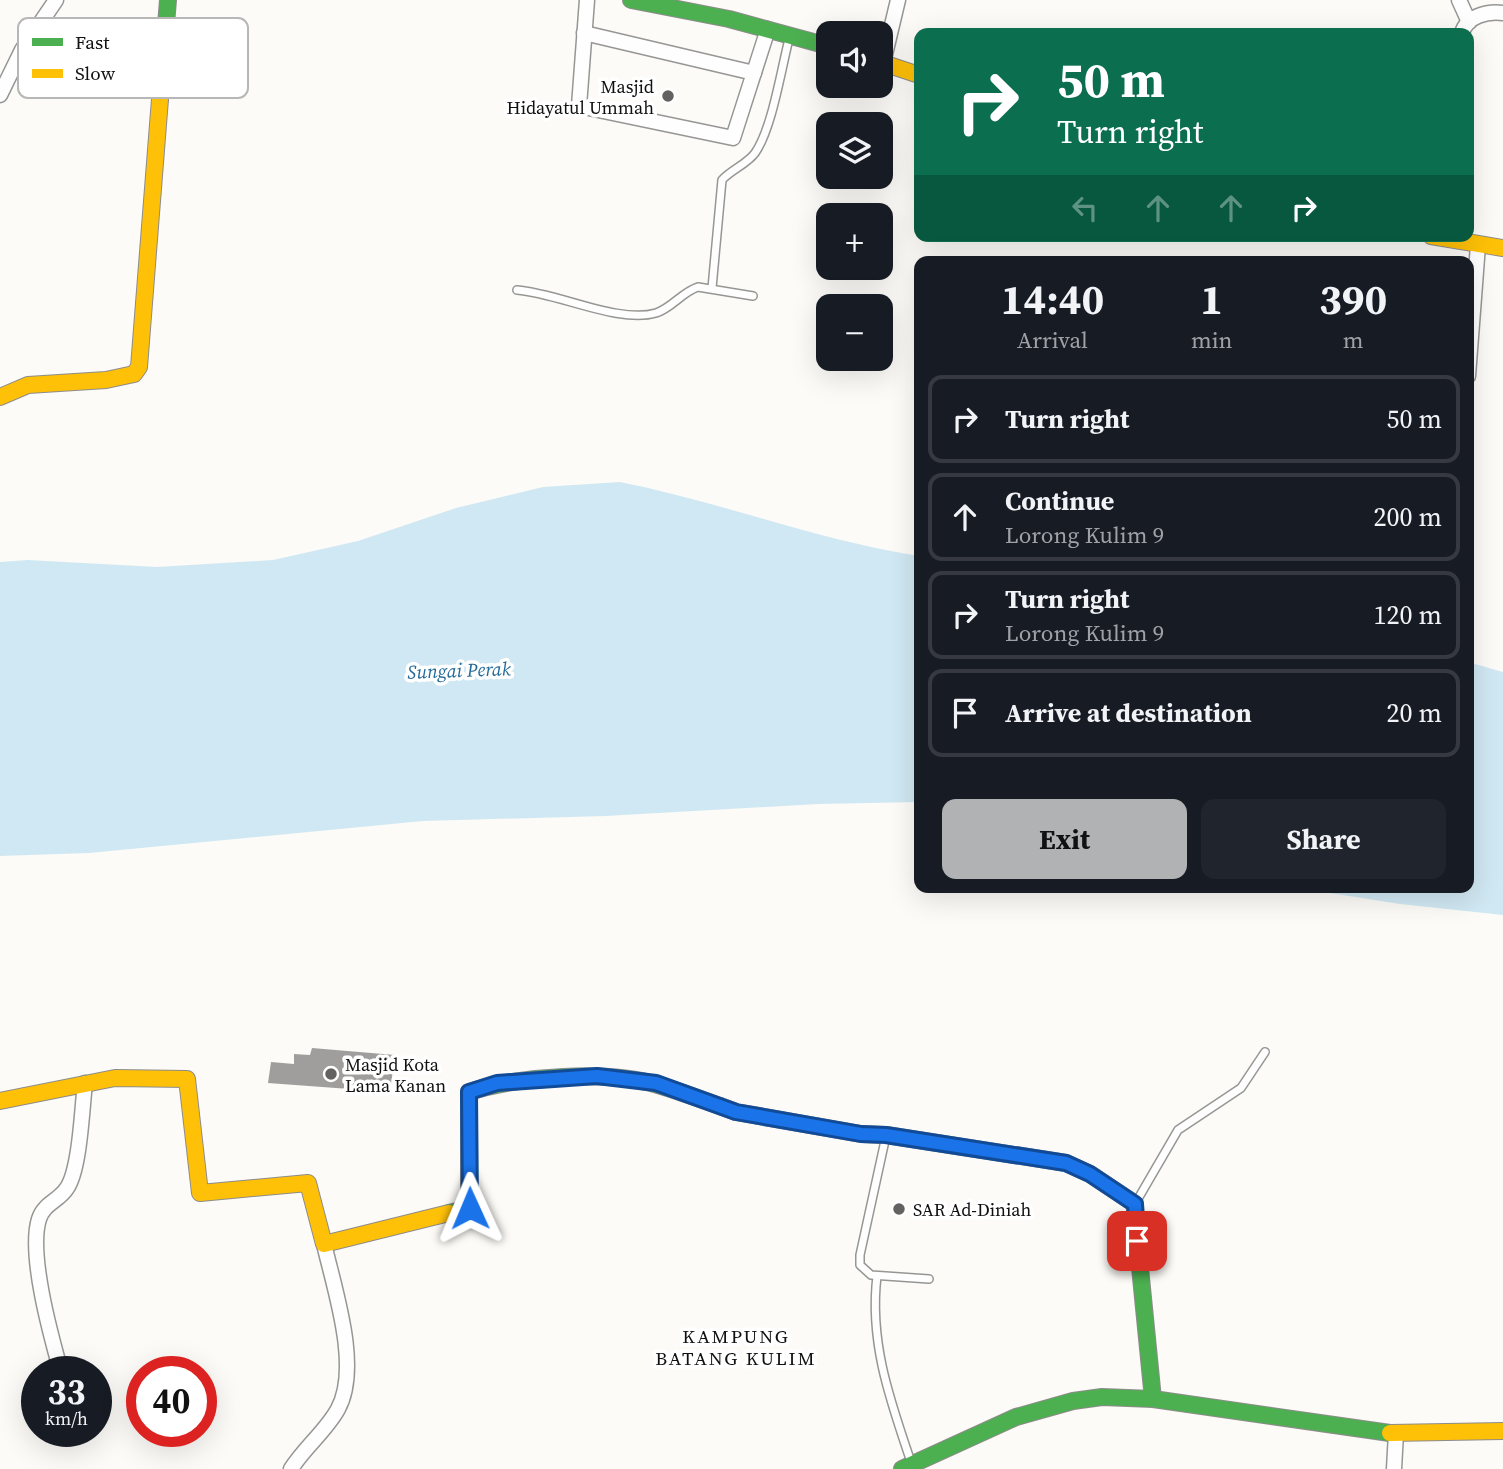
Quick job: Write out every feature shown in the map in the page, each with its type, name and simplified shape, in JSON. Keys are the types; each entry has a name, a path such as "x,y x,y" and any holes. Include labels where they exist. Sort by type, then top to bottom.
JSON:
{"main road":[{"path":"167,18 168,0"},
{"path":"631,0 665,3 816,43"},
{"path":"893,66 914,73"},
{"path":"0,397 28,385 106,380 134,374 139,367 160,98"},
{"path":"1463,242 1503,248"},
{"path":"0,1101 114,1077 152,1075 187,1079 200,1193 308,1183 324,1244 470,1208 469,1092 497,1083 597,1076 656,1083 736,1112 861,1134 886,1135 1066,1163 1090,1174 1135,1204 1138,1262 1153,1399"},
{"path":"915,1465 999,1424 1048,1407 1102,1397 1153,1399 1396,1433 1503,1431"}],"street":[{"path":"44,18 56,0"},
{"path":"587,0 579,106 733,138 768,29"},
{"path":"893,21 898,0"},
{"path":"1459,0 1466,28"},
{"path":"1466,28 1474,17 1503,13"},
{"path":"584,33 754,73"},
{"path":"0,95 18,58"},
{"path":"1474,297 1478,245"},
{"path":"57,1356 36,1258 38,1222 43,1208 66,1189 74,1173 85,1083"},
{"path":"291,1469 338,1409 344,1392 346,1371 342,1321 324,1244"},
{"path":"1394,1469 1396,1433"}],"lane":[{"path":"712,288 722,180 754,155 763,136 790,35"},
{"path":"517,290 561,297 615,314 639,315 657,313 691,289 712,288 753,296"},
{"path":"1135,1204 1178,1130 1241,1088 1265,1052"},
{"path":"886,1135 860,1265 864,1271 877,1276 929,1279"},
{"path":"877,1276 874,1304 876,1338 885,1387 915,1465"}],"water":[{"name":"Sungai Perak","path":"620,482 806,531 914,555 914,802 423,821 89,853 0,856 0,562 28,560 157,567 273,560 358,541 456,508 543,487"},
{"path":"1474,664 1503,672 1503,915 1330,893 1474,893"}],"building":[{"name":"Masjid Kota Lama Kanan","path":"312,1048 395,1055 390,1092 268,1083 271,1062 294,1064 294,1054 310,1055"}],"traffic: fast":[{"path":"167,18 168,0"},
{"path":"631,0 729,19 816,43"},
{"path":"449,1213 469,1208 469,1092 513,1082 589,1076 637,1080 720,1106"},
{"path":"1136,1227 1153,1399"},
{"path":"902,1469 1016,1417 1073,1401 1102,1397 1153,1399 1390,1433"}],"traffic: slow":[{"path":"893,66 914,73"},
{"path":"0,397 28,385 106,380 134,374 139,367 160,99"},
{"path":"1467,242 1503,248"},
{"path":"0,1101 115,1078 187,1079 200,1193 308,1183 324,1244 449,1213"},
{"path":"720,1106 736,1112 861,1134 886,1135 1066,1163 1090,1174 1135,1204 1136,1227"},
{"path":"1390,1433 1503,1431"}],"place":[{"name":"Masjid Hidayatul Ummah","path":"668,96"},
{"name":"Masjid Kota Lama Kanan","path":"331,1074"},
{"name":"SAR Ad-Diniah","path":"899,1209"}],"district":[{"name":"KAMPUNG BATANG KULIM","path":"736,1347"}],"route":[{"path":"470,1208 469,1092 497,1083 597,1076 656,1083 736,1112 861,1134 886,1135 1066,1163 1090,1174 1135,1204 1137,1241"}]}
